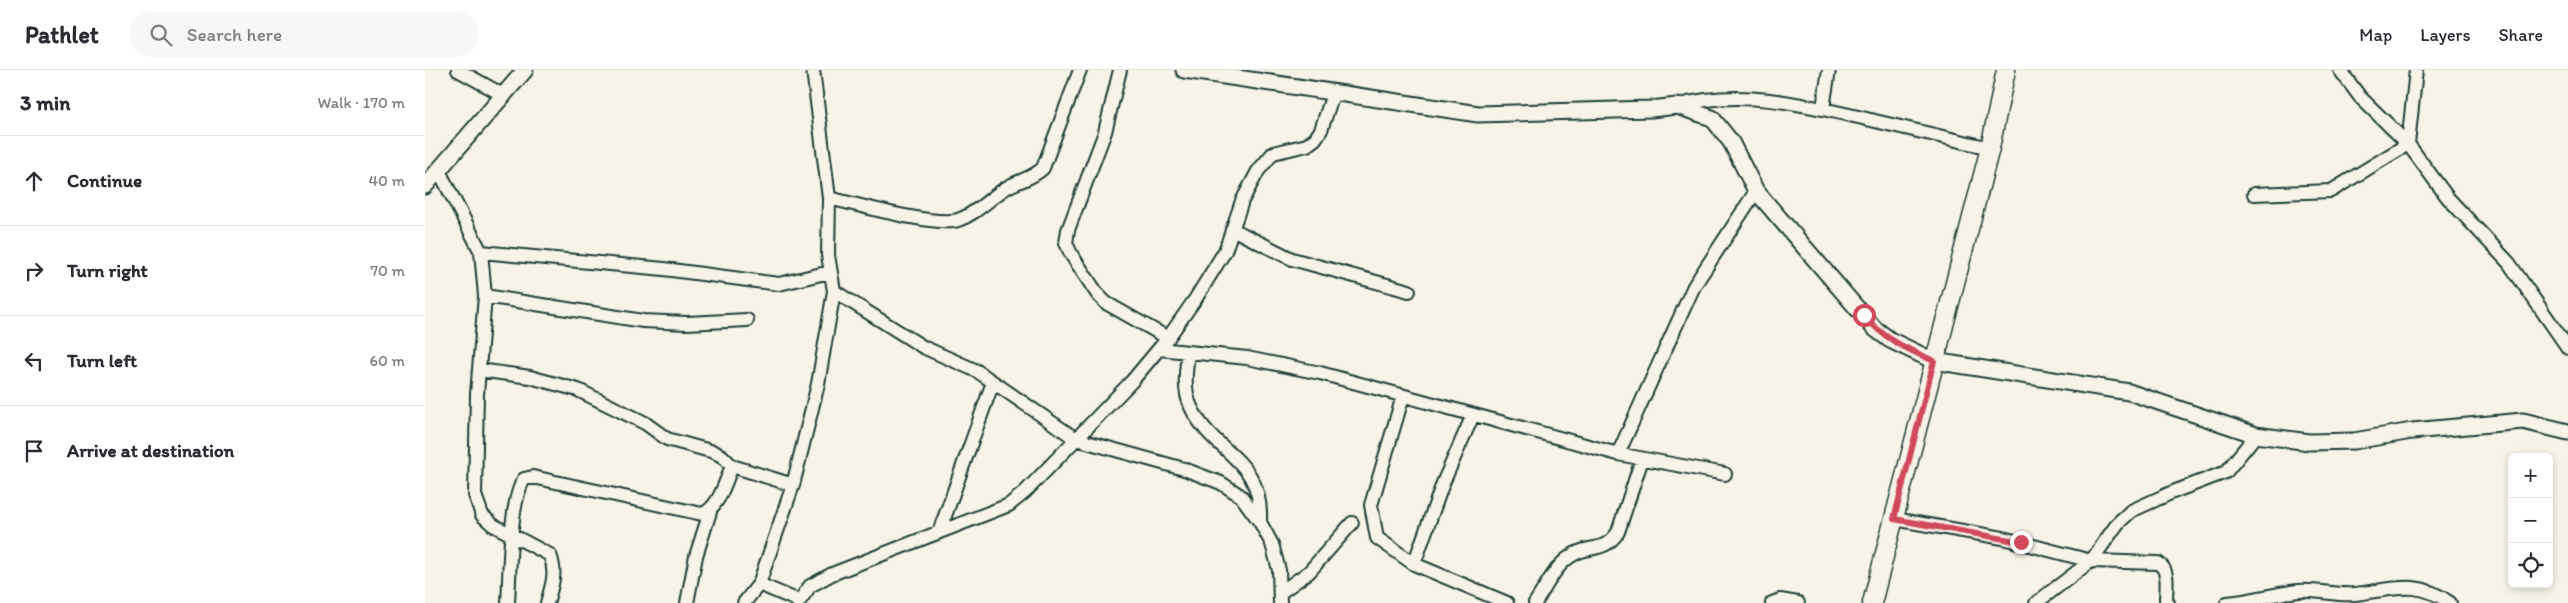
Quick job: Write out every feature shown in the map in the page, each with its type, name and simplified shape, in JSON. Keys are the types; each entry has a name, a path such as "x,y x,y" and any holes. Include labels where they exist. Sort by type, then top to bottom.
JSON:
{"main road":[{"path":"1873,603 1990,148 2006,70"}],"street":[{"path":"458,70 505,96"},
{"path":"425,186 438,169 505,96 525,70"},
{"path":"744,603 759,584 793,485 818,384 833,291 828,255 829,198 813,70"},
{"path":"829,198 896,214 945,221 964,217 1007,187 1033,178 1043,168 1080,70"},
{"path":"1120,70 1105,132 1068,230 1066,243 1071,254 1106,303 1167,338"},
{"path":"1184,70 1333,94 1478,114 1623,110 1677,106 1698,100 1723,97 1773,100 1823,108 1990,148"},
{"path":"1823,108 1829,70"},
{"path":"2340,70 2360,97 2408,144 2448,198 2509,263 2568,348"},
{"path":"2408,144 2416,70"},
{"path":"759,584 799,602 809,586 832,574 1009,505 1025,492 1133,380 1159,349 1196,298 1225,251 1242,201 1258,171 1273,153 1307,145 1315,140 1321,130 1333,94"},
{"path":"1677,106 1712,118 1731,142 1756,191 1875,328 1890,340 1934,361 2129,392 2256,435 2309,442 2354,441 2412,431 2523,421 2568,432"},
{"path":"2254,194 2331,191 2408,144"},
{"path":"438,169 481,252 485,296 479,370 475,496 482,515 493,525 550,556 555,568 555,578 547,603"},
{"path":"1618,454 1694,286 1756,191"},
{"path":"1232,229 1292,259 1409,290"},
{"path":"481,252 664,268 779,284 830,272"},
{"path":"833,291 923,347 977,371 1076,439 1184,469 1221,483 1241,496 1260,522 1272,544 1279,570 1280,598"},
{"path":"485,296 643,321 687,323 747,320"},
{"path":"1159,349 1247,358 1320,373 1618,454 1725,474"},
{"path":"1188,353 1185,381 1191,406 1207,431 1238,460 1253,479 1261,502 1260,522"},
{"path":"479,370 530,377 578,390 645,422 667,439 722,456 732,466 793,485"},
{"path":"941,530 993,382"},
{"path":"1403,396 1371,506 1377,538 1413,564 1491,600 1507,603"},
{"path":"1413,564 1443,482 1473,415"},
{"path":"2036,603 2091,561 2118,522 2131,511 2173,492 2226,472 2256,435"},
{"path":"1535,603 1561,564 1573,554 1603,547 1613,541 1618,532 1642,459"},
{"path":"687,603 696,556 710,512 732,466"},
{"path":"508,603 512,534 519,488 524,479 533,477 702,514 710,512"},
{"path":"1894,519 2003,538 2091,561 2152,563 2163,566 2166,574 2166,600 2168,603"},
{"path":"1280,598 1309,572 1352,524"},
{"path":"2227,603 2299,591 2353,594 2395,587 2419,588 2435,592 2450,603"},
{"path":"1772,603 1780,600 1798,603"}],"route":[{"path":"1864,315 1875,328 1890,340 1934,361 1894,519 2021,542"}]}
